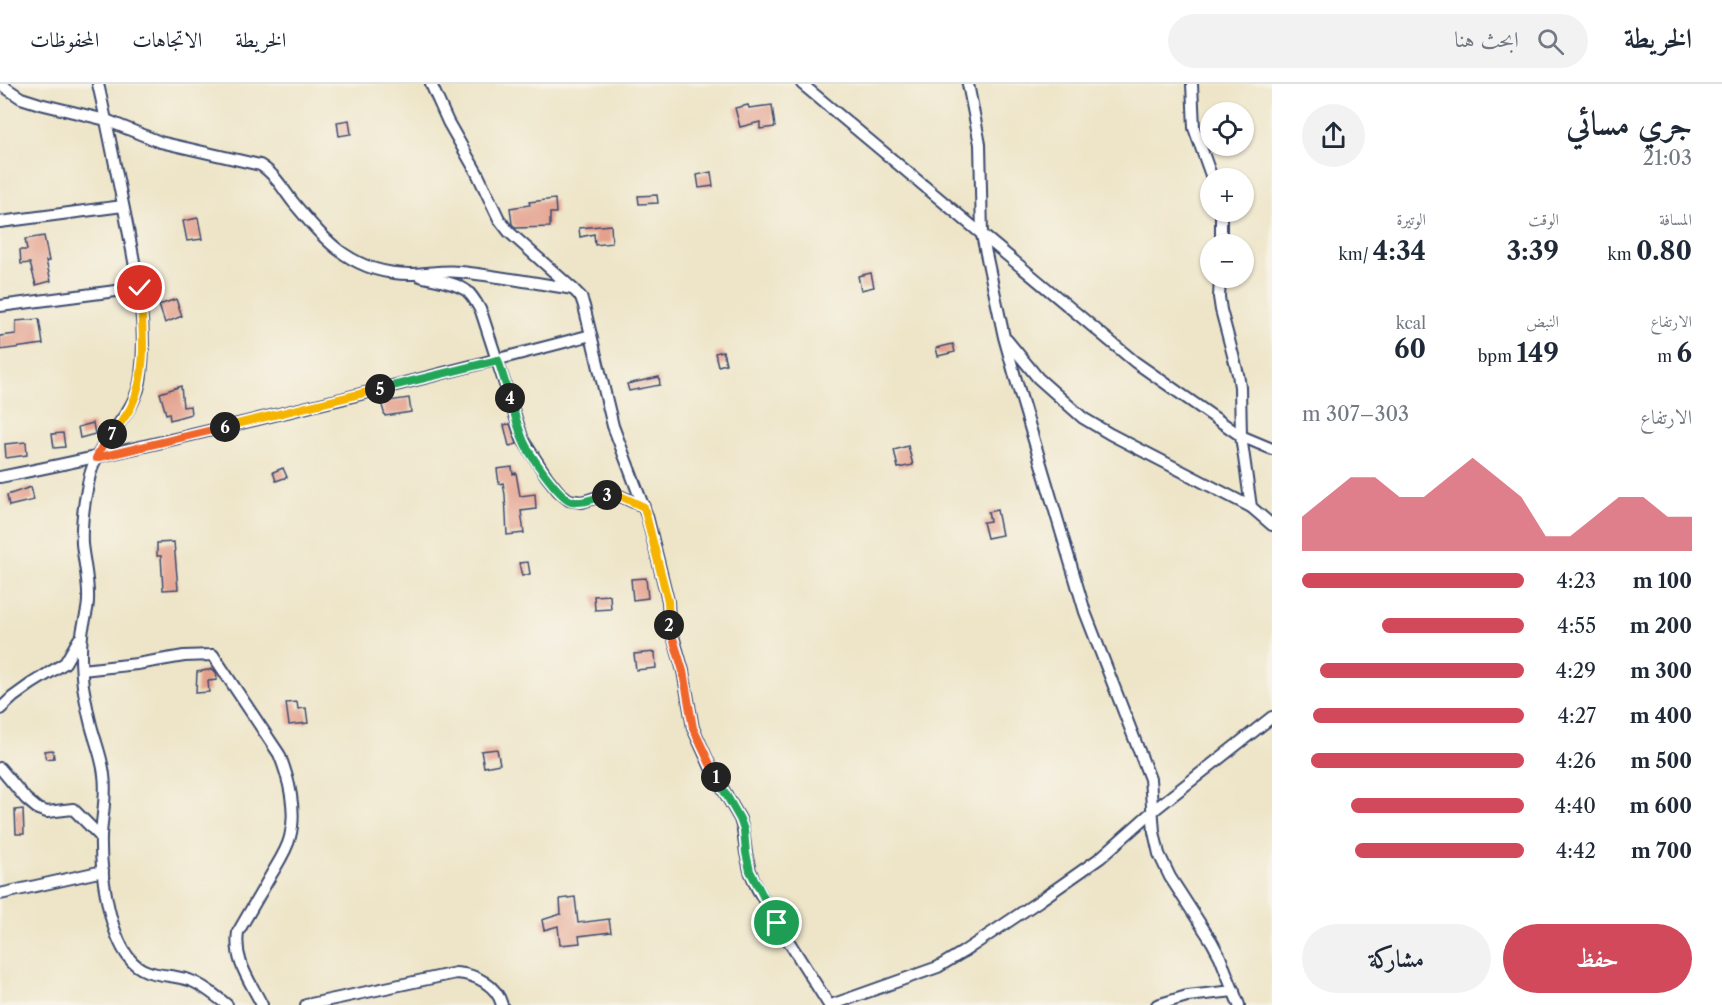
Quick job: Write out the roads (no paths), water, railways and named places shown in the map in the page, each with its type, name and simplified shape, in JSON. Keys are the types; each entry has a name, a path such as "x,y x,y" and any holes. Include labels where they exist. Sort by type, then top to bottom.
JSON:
{"street":[{"path":"0,84 21,98 106,120 160,142 260,165 268,170 328,240 344,254 372,268 411,274 458,286 466,291 481,311 523,440 559,492 569,500 582,502 604,495 618,495 644,507"},
{"path":"98,84 140,288 142,356 140,384 131,407 102,446 96,458 88,480 84,503 82,543 88,596 80,650 90,720 104,774 101,837 103,871 117,939 135,966 155,975 190,980 227,1005"},
{"path":"431,84 448,122 477,172 499,219 509,232 581,297 613,426 644,507 668,601 669,622 683,671 693,728 712,771 740,819 744,830 750,871 757,888 830,1005 938,967 1040,901 1100,858 1154,810 1272,717"},
{"path":"802,84 1135,362 1241,436 1272,450"},
{"path":"968,84 980,144 982,235 1004,337 1085,612 1150,779 1156,842 1163,864 1212,942 1239,1005"},
{"path":"1192,84 1194,128 1208,168"},
{"path":"0,222 123,206"},
{"path":"411,274 458,271 573,289"},
{"path":"0,306 140,288"},
{"path":"1219,288 1218,297 1239,380 1241,436 1251,507"},
{"path":"0,477 96,458 498,360 591,335"},
{"path":"1004,337 1038,378 1083,418 1251,507 1272,525"},
{"path":"0,709 31,684 69,660 82,633"},
{"path":"82,670 184,656 213,655 279,754 286,771 291,797 290,839 282,857 238,932 237,945 238,959 262,1005"},
{"path":"0,768 33,807 46,812 74,810 101,837"},
{"path":"0,894 103,871"},
{"path":"306,1005 456,973 468,974 493,988 502,1005"},
{"path":"1157,1005 1187,996 1234,991"}]}
